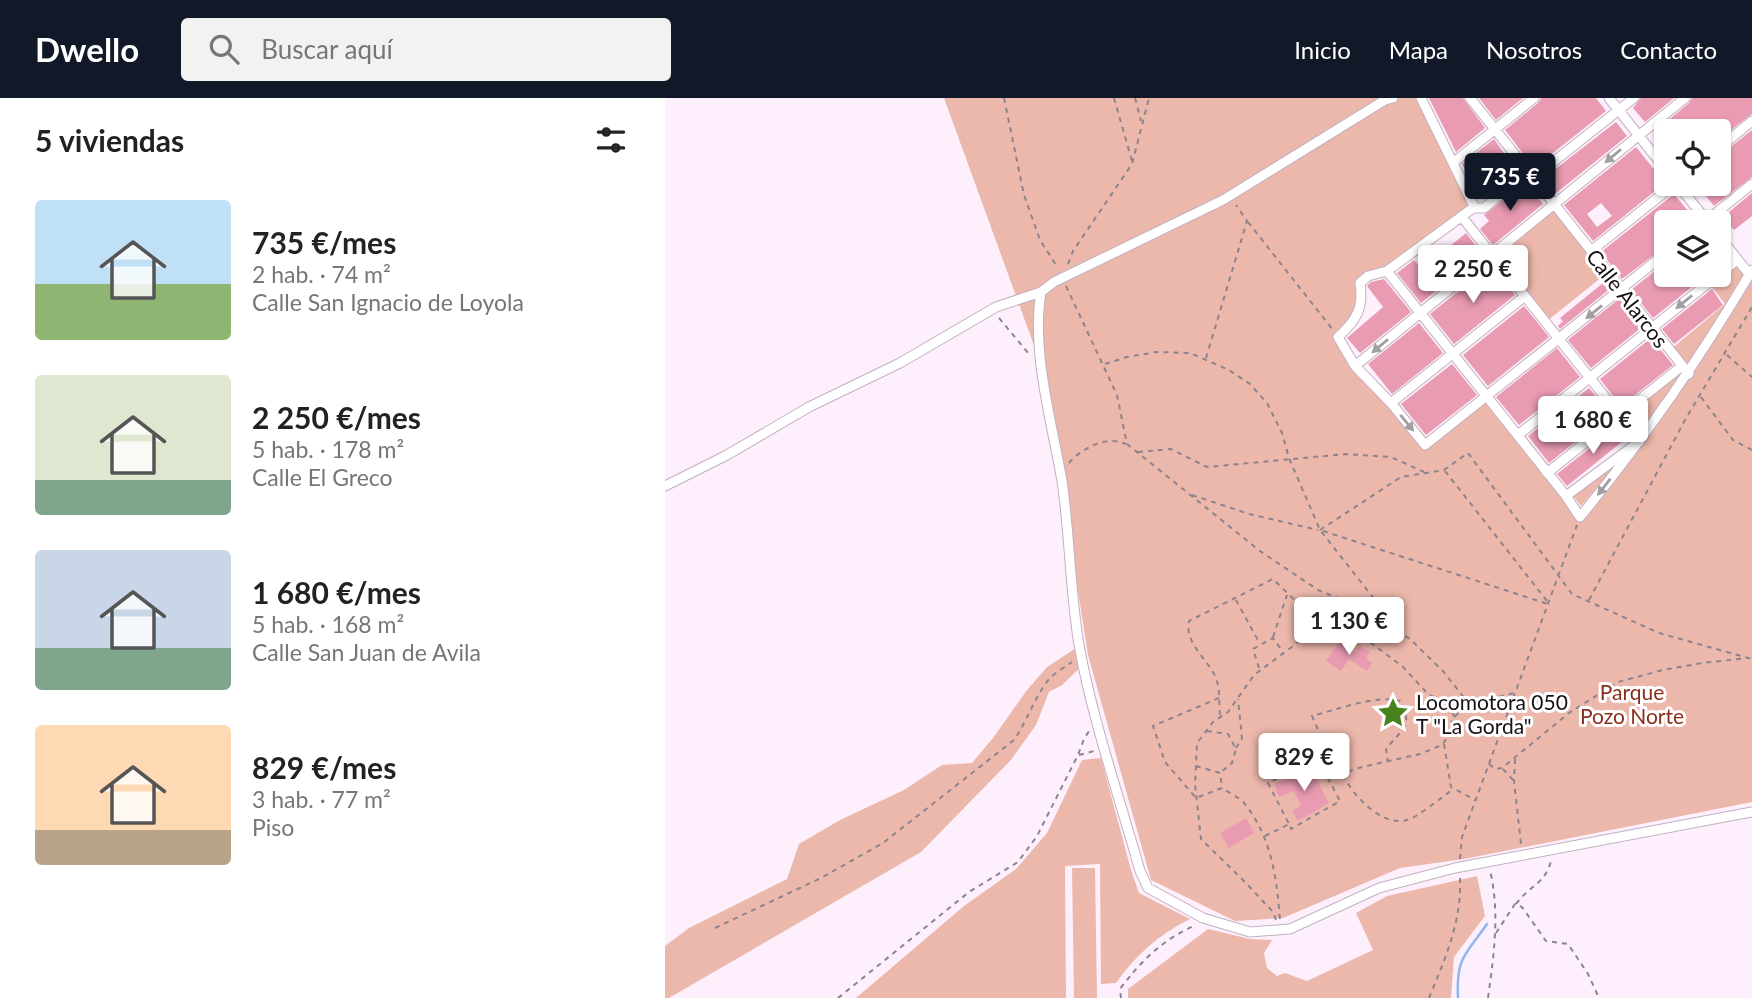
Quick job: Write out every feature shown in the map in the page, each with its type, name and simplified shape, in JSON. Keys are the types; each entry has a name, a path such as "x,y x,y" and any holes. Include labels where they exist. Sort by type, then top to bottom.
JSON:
{"street":[{"path":"665,486 727,456 809,407 900,363 991,309 1041,292 1062,278 1230,196 1385,100 1393,98"},
{"path":"1421,98 1473,206"},
{"name":"Calle Alarcos","path":"1470,98 1686,370"},
{"path":"1453,163 1534,98"},
{"path":"1609,98 1654,155"},
{"path":"1473,206 1484,208 1634,98"},
{"path":"1356,366 1685,98"},
{"path":"1731,138 1752,121"},
{"path":"1721,210 1752,184"},
{"path":"1591,251 1661,196"},
{"path":"1685,196 1697,210"},
{"path":"1473,206 1462,217 1387,271 1368,276 1360,283 1362,304 1358,315 1338,337 1356,366 1425,445 1654,263"},
{"path":"1462,217 1640,441"},
{"path":"1387,271 1580,517 1640,441 1751,272 1731,252"},
{"path":"1518,435 1737,260"},
{"path":"1041,292 1037,317 1060,474 1070,581 1081,655 1096,722 1140,871 1148,888 1210,919 1249,932 1290,929 1379,888 1460,867 1752,812"},
{"path":"1391,403 1525,296"},
{"path":"1547,473 1620,416 1686,370"},
{"path":"1566,496 1640,441"}],"path":[{"path":"1004,98 1024,195 1040,240 1062,278 1118,395 1127,444"},
{"path":"1114,98 1132,164"},
{"path":"1135,98 1142,122"},
{"path":"1062,278 1073,251 1132,164 1149,98"},
{"path":"1230,196 1338,337"},
{"path":"1206,359 1247,221"},
{"path":"1588,601 1752,307"},
{"path":"991,309 1020,345 1031,356 1042,361"},
{"path":"1104,365 1127,356 1157,352 1190,353 1239,376 1260,394 1282,433 1289,458 1320,530 1399,632"},
{"path":"1726,355 1752,377"},
{"path":"1700,397 1733,440 1752,450"},
{"path":"1060,474 1072,458 1091,446 1112,441 1127,444 1260,551 1318,590 1360,607 1410,639 1443,671 1469,704"},
{"path":"1137,452 1171,449 1207,467 1346,454 1391,457 1426,473"},
{"path":"1320,530 1401,477 1444,470 1468,453 1572,594 1659,633 1750,659"},
{"path":"1444,470 1549,604"},
{"path":"1188,494 1249,514 1320,530 1549,604"},
{"path":"1429,998 1452,942 1461,893 1462,838 1580,517"},
{"path":"1220,715 1217,680 1195,647 1187,628 1189,621 1273,579 1326,630"},
{"path":"1260,671 1253,649 1273,638 1287,593"},
{"path":"1235,598 1260,645"},
{"path":"1280,929 1273,912 1201,839 1196,798 1197,743 1213,722 1228,712 1254,675 1312,632 1334,629 1371,643 1402,666 1429,695 1443,700 1455,717"},
{"path":"1273,638 1283,653"},
{"path":"715,928 821,878 883,843 1014,740 1028,721 1036,699 1052,676 1081,655"},
{"path":"1489,764 1495,769 1502,768 1569,713 1618,682 1702,663 1750,659"},
{"path":"1475,800 1451,787 1444,743 1455,717 1469,704 1516,692"},
{"path":"1196,798 1165,762 1153,726 1219,698"},
{"path":"1220,773 1232,763 1242,738 1238,698"},
{"path":"1338,775 1312,716 1355,704 1392,698 1400,701 1407,712 1406,725 1386,749 1388,761"},
{"path":"838,998 969,892 1018,862 1037,836 1084,739 1096,722"},
{"path":"1207,731 1228,734 1236,749"},
{"path":"1328,778 1420,754 1444,743"},
{"path":"1078,755 1105,748"},
{"path":"1515,758 1514,781 1523,856"},
{"path":"1318,760 1341,801 1291,830 1289,824 1268,783 1318,760"},
{"path":"1196,766 1220,773"},
{"path":"1502,768 1514,781"},
{"path":"1220,773 1222,788 1243,802 1264,836 1277,877 1280,929"},
{"path":"1342,774 1352,792 1371,810 1391,820 1408,820 1454,789"},
{"path":"1196,798 1222,788"},
{"path":"1264,836 1289,824"},
{"path":"1496,933 1523,894 1547,875 1553,850"},
{"path":"1488,998 1496,933 1496,895 1489,862"},
{"path":"1515,904 1522,907 1546,941 1568,944 1588,974 1599,998"},
{"path":"1121,998 1120,989 1140,963 1174,934 1210,919"}],"green space":[{"name":"Parque Pozo Norte","path":"944,98 1421,98 1473,204 1380,271 1363,273 1360,283 1362,304 1338,337 1355,366 1425,445 1488,397 1580,517 1640,442 1620,416 1682,366 1670,350 1725,304 1712,287 1731,287 1731,265 1737,260 1752,270 1752,802 1464,859 1400,868 1283,918 1235,921 1151,880 1088,655 1044,373"},
{"path":"1554,204 1608,272 1546,322 1493,255"},
{"path":"1622,456 1623,458 1581,506 1573,496"},
{"path":"1079,646 1083,665 1062,685 1049,692 1036,725 1011,760 921,852 665,998 665,946 689,928 787,879 799,844 840,820 904,790 942,765 972,763 1047,667"},
{"path":"1101,758 1139,893 1190,919 1149,946 1116,983 1101,984 1100,864 1065,866 1066,998 856,998 964,906 1016,869 1047,833 1082,760"},
{"path":"1072,868 1095,868 1097,998 1074,998"},
{"path":"1477,876 1485,916 1454,957 1451,998 1128,998 1128,989 1208,929 1250,939 1272,940 1264,953 1267,968 1277,976 1285,973 1307,981 1373,950 1356,913 1387,896"}],"building":[{"path":"1429,98 1463,98 1485,128 1456,152"},
{"path":"1479,98 1523,98 1496,120"},
{"path":"1541,98 1596,98 1606,111 1534,168 1505,130"},
{"path":"1641,98 1674,98 1645,122 1633,108"},
{"path":"1692,98 1752,98 1752,114 1731,130 1731,119 1670,119"},
{"path":"1616,122 1627,136 1555,194 1548,185 1554,181 1549,174"},
{"path":"1752,130 1752,177 1731,193 1731,147"},
{"path":"1494,139 1517,172 1483,200 1462,164"},
{"path":"1636,147 1654,169 1654,192 1593,241 1564,205","holes":["1601,203 1612,216 1597,227 1587,214"]},
{"path":"1526,183 1543,204 1493,245 1480,229 1489,221 1484,215"},
{"path":"1752,193 1752,216 1734,230 1731,226 1731,210"},
{"path":"1671,196 1676,196 1687,210 1654,210 1654,255 1622,279 1601,252"},
{"path":"1706,196 1727,196 1714,206"},
{"path":"1466,233 1482,254 1421,303 1397,273 1414,260 1426,274 1454,252 1450,246"},
{"path":"1491,265 1515,295 1454,344 1430,314"},
{"path":"1654,272 1654,287 1692,287 1653,318 1631,290"},
{"path":"1384,279 1411,312 1360,353 1347,338 1383,307 1367,286 1371,282"},
{"path":"1603,283 1611,288 1560,329 1558,326 1563,321 1560,318"},
{"path":"1712,289 1723,305 1674,344 1662,329"},
{"path":"1620,298 1642,327 1591,368 1568,340"},
{"path":"1524,306 1549,337 1488,386 1463,355"},
{"path":"1419,323 1443,353 1392,394 1368,364"},
{"path":"1651,338 1673,365 1621,406 1600,379"},
{"path":"1557,348 1580,377 1519,425 1496,397"},
{"path":"1452,364 1477,395 1426,435 1401,404"},
{"path":"1589,388 1610,414 1549,463 1528,436"},
{"path":"1619,425 1628,437 1567,486 1557,474"},
{"path":"1339,642 1355,653 1360,646 1370,652 1366,659 1372,663 1367,671 1349,659 1341,671 1326,661"},
{"path":"1312,770 1329,803 1298,821 1292,811 1301,806 1294,791 1279,797 1274,784"},
{"path":"1246,818 1254,833 1229,848 1220,833"}],"waterway":[{"path":"1458,998 1460,965 1487,924"}],"place":[{"name":"Locomotora 050 T \"La Gorda\"","path":"1393,713"}]}
